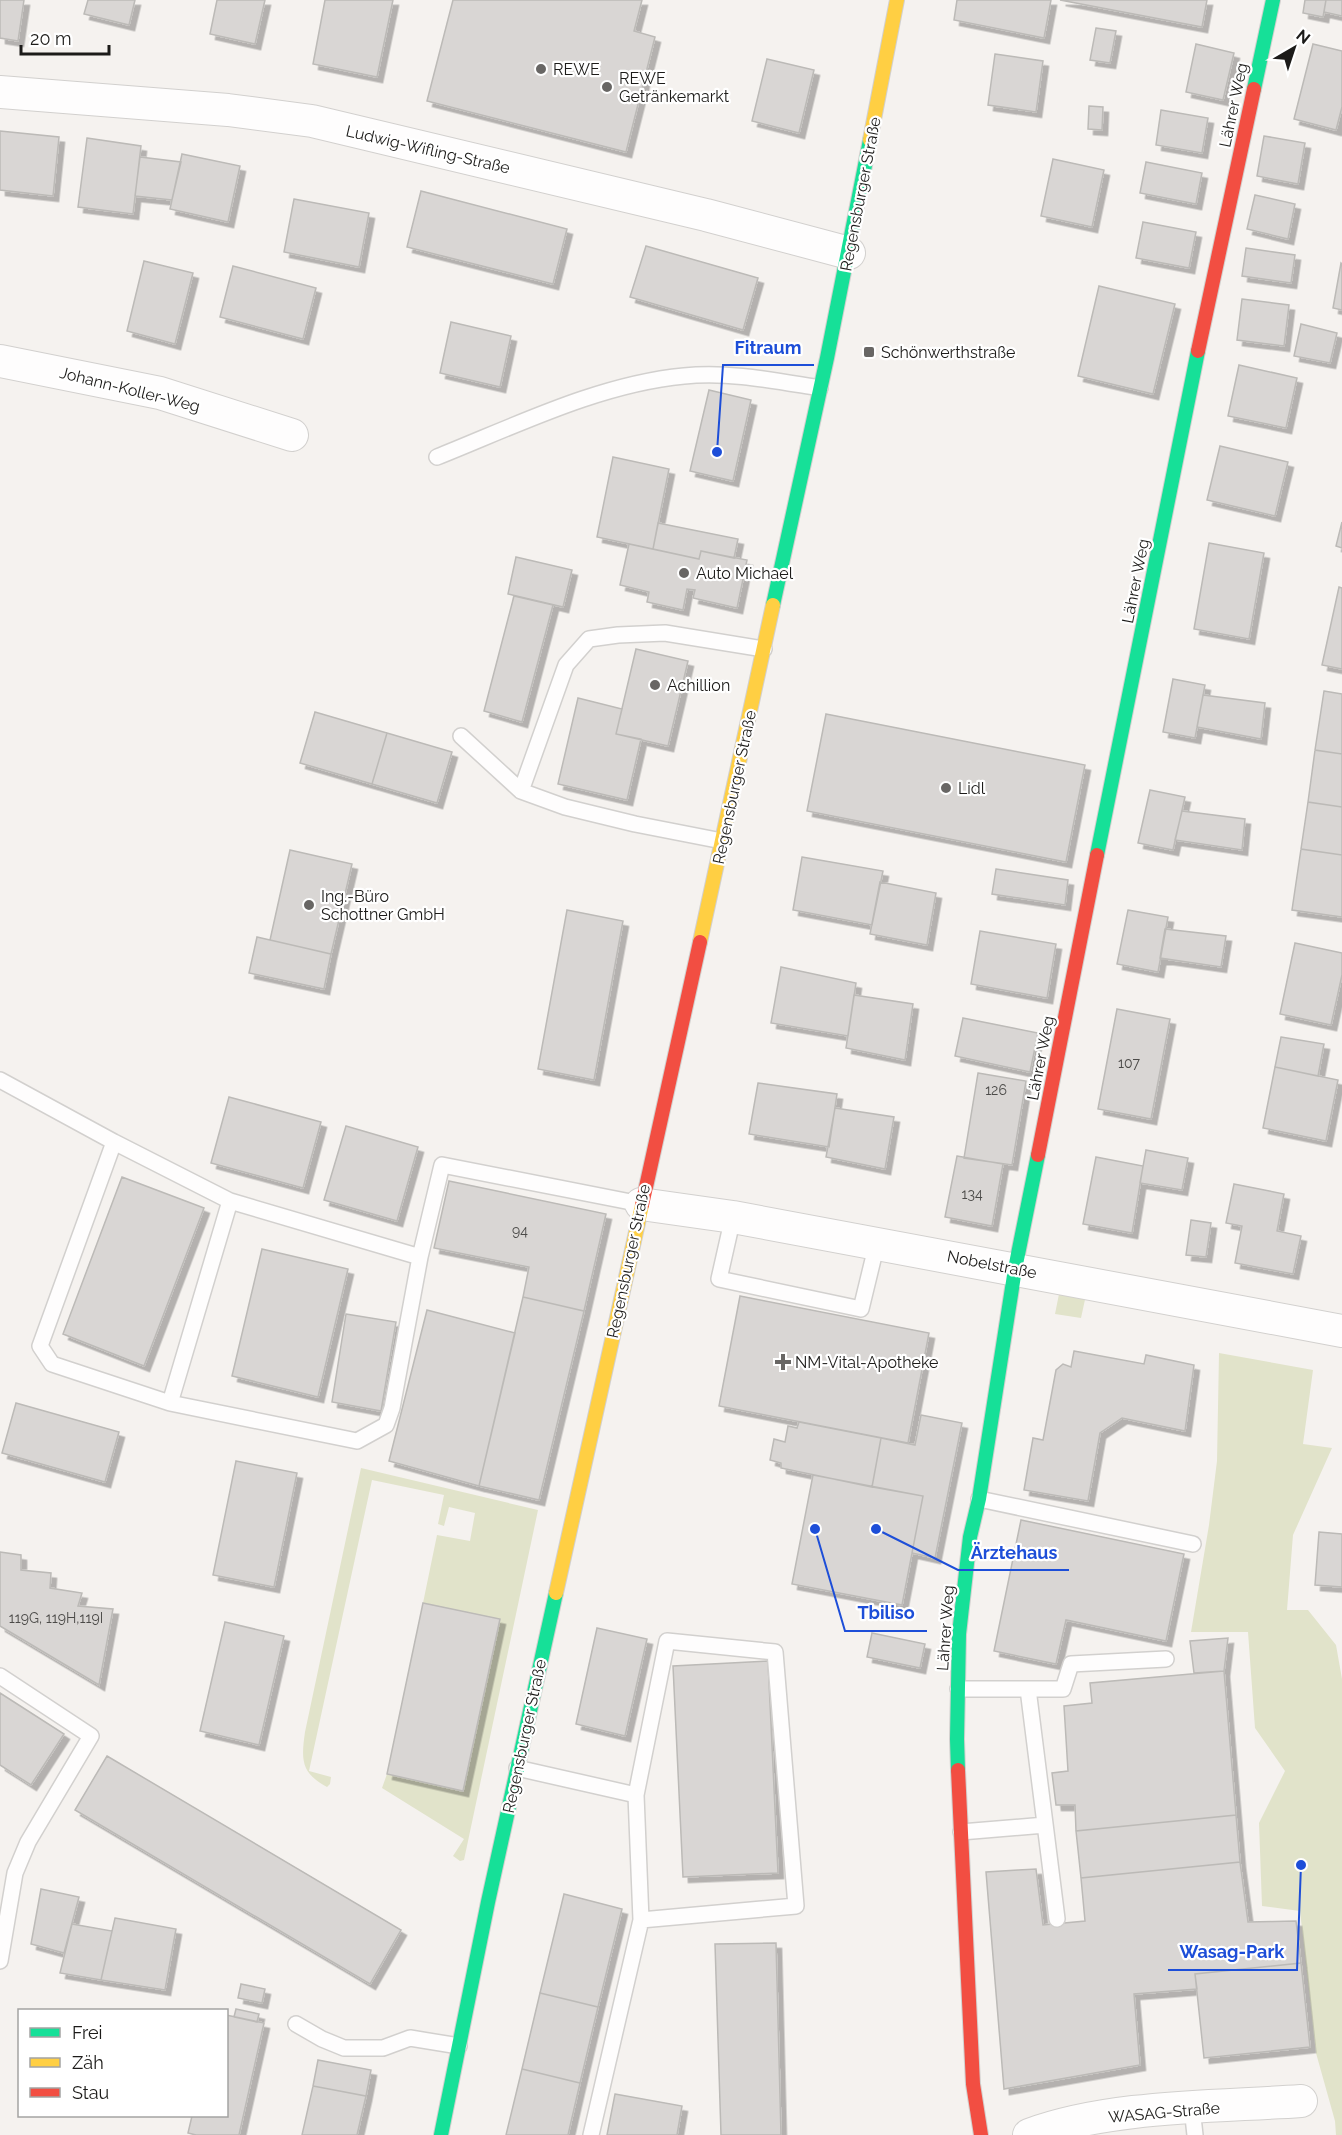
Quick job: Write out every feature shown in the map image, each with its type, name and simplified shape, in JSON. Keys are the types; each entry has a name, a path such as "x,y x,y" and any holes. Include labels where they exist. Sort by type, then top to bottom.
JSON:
{"main road":[{"name":"Regensburger Straße","path":"441,2135 517,1768 722,841 849,253 897,0"},
{"name":"Lährer Weg","path":"981,2135 973,2084 957,1739 959,1634 970,1537 979,1499 1016,1269 1182,423 1273,0"}],"street":[{"name":"Ludwig-Wifling-Straße","path":"0,92 228,110 312,121 706,215 849,253"},
{"name":"Johann-Koller-Weg","path":"0,361 160,393 292,435"},
{"name":"Nobelstraße","path":"641,1204 733,1217 1341,1326"},
{"name":"WASAG-Straße","path":"1029,2135 1050,2127 1117,2114 1194,2122 1301,2101"}],"lane":[{"path":"437,457 582,400 654,380 683,376 725,375 820,388"},
{"path":"521,791 566,664 589,639 665,633 764,649"},
{"path":"461,736 521,791 565,807 722,841"},
{"path":"0,1080 230,1201 420,1257"},
{"path":"114,1142 39,1346 52,1364 170,1403 357,1441 386,1425 392,1407 420,1257 442,1165 641,1204"},
{"path":"170,1403 230,1201"},
{"path":"733,1217 719,1279 861,1310 877,1243"},
{"path":"979,1499 1193,1544"},
{"path":"591,2135 641,1920 636,1796 667,1641 775,1652 795,1906 641,1920"},
{"path":"958,1689 1063,1689 1071,1664 1166,1659"},
{"path":"0,1676 91,1736 28,1842 15,1873 0,1961"},
{"path":"1028,1689 1057,1919"},
{"path":"517,1768 636,1796"},
{"path":"962,1832 1045,1826"},
{"path":"296,2024 344,2048 383,2048 410,2038 459,2046"}],"green space":[{"path":"1059,1294 1086,1295 1081,1318 1055,1314"},
{"path":"1219,1353 1313,1370 1303,1444 1332,1448 1293,1535 1287,1610 1308,1610 1336,1645 1342,1679 1342,2135 1336,2135 1335,2121 1316,2053 1300,1911 1262,1906 1259,1823 1285,1771 1255,1728 1248,1632 1191,1632 1217,1461"},
{"path":"361,1468 538,1510 464,1860 460,1861 453,1856 464,1839 382,1788 387,1774 463,1790 499,1619 423,1603 437,1535 470,1541 475,1513 449,1507 444,1526 438,1524 444,1495 372,1480 309,1771 331,1777 327,1787 312,1776 305,1765 303,1758 305,1732"}],"building":[{"path":"0,0 24,0 18,41 0,38"},
{"path":"88,0 135,0 129,25 84,14"},
{"path":"217,0 265,0 255,44 210,34"},
{"path":"325,0 393,0 377,77 313,64"},
{"name":"REWE","path":"453,0 642,0 634,31 655,37 626,152 427,101"},
{"path":"957,0 1051,0 1044,38 954,20"},
{"path":"1060,0 1207,0 1202,27"},
{"path":"1305,0 1326,0 1323,17 1303,13"},
{"path":"1326,0 1342,0 1342,16 1324,12"},
{"path":"1096,28 1116,31 1110,63 1090,60"},
{"path":"1196,44 1234,53 1223,100 1186,92"},
{"path":"1313,44 1342,51 1342,107 1336,130 1294,119"},
{"path":"995,54 1043,61 1036,112 988,105"},
{"path":"767,59 814,70 799,133 752,121"},
{"path":"1089,106 1103,107 1102,130 1088,129"},
{"path":"1161,110 1208,118 1202,153 1156,145"},
{"path":"0,131 59,137 53,196 0,190"},
{"path":"1264,136 1305,143 1298,184 1257,176"},
{"path":"87,138 141,146 133,214 78,207"},
{"path":"182,154 240,166 228,222 170,209"},
{"path":"140,157 181,162 172,200 135,196"},
{"path":"1053,159 1104,170 1092,227 1041,216"},
{"path":"1146,162 1202,173 1196,204 1140,193"},
{"path":"421,191 567,229 553,284 407,247"},
{"path":"1255,195 1295,204 1288,239 1247,229"},
{"path":"294,199 369,213 359,267 284,252"},
{"path":"1143,222 1196,232 1189,268 1136,258"},
{"path":"646,246 758,278 743,330 630,297"},
{"path":"1246,248 1295,255 1291,283 1242,276"},
{"path":"144,261 193,273 175,344 127,331"},
{"path":"1342,264 1342,310 1333,308"},
{"path":"233,266 316,288 303,339 220,317"},
{"path":"1099,286 1175,304 1153,394 1078,376"},
{"path":"1242,299 1289,305 1284,346 1237,340"},
{"path":"451,322 511,336 500,387 440,373"},
{"path":"1301,324 1337,333 1330,363 1294,356"},
{"path":"1239,365 1297,378 1286,428 1228,416"},
{"path":"709,390 751,400 733,481 690,471"},
{"path":"1220,446 1288,462 1275,516 1207,500"},
{"path":"613,457 669,469 653,549 597,537"},
{"path":"1342,522 1342,548 1336,546"},
{"path":"658,523 738,539 734,558 701,551 699,559 653,549"},
{"path":"1209,543 1264,553 1249,639 1194,629"},
{"name":"Auto Michael","path":"629,544 699,559 701,551 747,560 737,608 693,598 695,590 687,589 683,610 647,602 649,592 620,585"},
{"path":"516,557 572,570 563,607 508,594"},
{"path":"1339,587 1342,588 1342,669 1322,665"},
{"path":"514,596 553,605 522,722 484,711"},
{"name":"Achillion","path":"636,649 688,661 668,746 616,734"},
{"path":"1173,679 1205,685 1195,738 1163,732"},
{"path":"1324,691 1342,694 1342,754 1315,750"},
{"path":"1203,695 1265,703 1261,739 1197,727"},
{"path":"578,698 622,709 616,734 641,739 627,800 558,784"},
{"path":"315,712 387,733 372,784 300,763"},
{"name":"Lidl","path":"826,714 1085,765 1066,862 807,811"},
{"path":"387,733 452,752 437,803 372,784"},
{"path":"1315,750 1342,754 1342,807 1308,802"},
{"path":"1150,790 1185,797 1173,850 1138,843"},
{"path":"1308,802 1342,807 1342,855 1301,849"},
{"path":"1182,811 1245,819 1242,850 1175,840"},
{"path":"1301,849 1342,855 1342,917 1292,910"},
{"path":"290,850 352,864 331,954 270,940"},
{"path":"802,857 883,871 872,925 793,910"},
{"path":"996,869 1068,880 1065,905 992,894"},
{"path":"880,882 936,893 927,945 870,934"},
{"path":"567,910 623,921 594,1080 538,1069"},
{"path":"1128,910 1168,917 1158,972 1117,964"},
{"path":"1165,929 1226,936 1221,967 1160,958"},
{"path":"980,931 1056,944 1047,998 971,984"},
{"path":"257,937 331,954 324,989 249,973"},
{"path":"1295,943 1342,953 1342,975 1331,1025 1280,1014"},
{"path":"781,967 856,983 848,1036 771,1023"},
{"path":"854,995 913,1004 905,1060 846,1048"},
{"path":"1117,1009 1170,1019 1151,1119 1098,1109"},
{"path":"963,1018 1038,1033 1030,1072 955,1056"},
{"path":"1281,1037 1324,1044 1318,1076 1275,1067"},
{"path":"1275,1067 1338,1080 1326,1141 1263,1128"},
{"path":"978,1073 1026,1081 1012,1165 964,1158"},
{"path":"758,1083 837,1094 829,1147 749,1134"},
{"path":"229,1097 321,1122 303,1188 211,1163"},
{"path":"835,1108 894,1117 885,1169 826,1157"},
{"path":"346,1126 418,1147 397,1221 324,1200"},
{"path":"1146,1150 1188,1158 1182,1190 1140,1183"},
{"path":"957,1156 1003,1164 992,1226 945,1217"},
{"path":"1096,1157 1143,1166 1132,1233 1083,1224"},
{"path":"122,1177 204,1208 144,1366 63,1334"},
{"path":"449,1181 606,1214 584,1311 523,1297 529,1267 434,1248"},
{"path":"1234,1184 1284,1194 1277,1231 1301,1236 1293,1274 1235,1263 1242,1226 1226,1223"},
{"path":"1191,1220 1211,1223 1206,1257 1186,1255"},
{"path":"262,1249 348,1269 318,1397 232,1376"},
{"path":"740,1296 929,1333 908,1443 719,1406"},
{"path":"523,1297 584,1311 539,1500 479,1486"},
{"path":"427,1310 515,1333 479,1486 389,1461"},
{"path":"346,1314 396,1322 381,1411 332,1402"},
{"path":"1074,1351 1144,1364 1146,1355 1194,1365 1185,1431 1122,1418 1100,1433 1088,1501 1024,1490 1033,1438 1043,1440 1056,1370 1063,1364 1071,1367"},
{"path":"16,1403 119,1432 105,1482 2,1453"},
{"path":"921,1415 962,1423 935,1558 912,1553 923,1496 872,1487 881,1438 915,1445"},
{"path":"799,1422 881,1438 872,1487 781,1468 781,1463 770,1460 774,1439 785,1442 788,1426 797,1428"},
{"path":"236,1461 297,1473 274,1587 213,1575"},
{"path":"813,1475 923,1496 902,1605 792,1584"},
{"path":"1021,1520 1184,1554 1166,1641 1066,1620 1056,1664 994,1651"},
{"path":"1319,1532 1342,1534 1342,1587 1315,1585"},
{"path":"0,1552 21,1555 21,1570 51,1573 50,1588 82,1593 78,1606 113,1609 99,1685 0,1626"},
{"path":"423,1603 500,1619 463,1791 387,1774"},
{"path":"225,1622 284,1636 259,1745 200,1731"},
{"path":"597,1628 647,1639 625,1736 576,1724"},
{"path":"872,1633 925,1644 920,1668 867,1657"},
{"path":"1228,1638 1224,1671 1194,1673 1190,1641"},
{"path":"768,1661 778,1873 683,1877 673,1666"},
{"path":"1224,1671 1236,1815 1076,1831 1075,1805 1056,1805 1052,1773 1068,1771 1064,1706 1092,1703 1090,1683"},
{"path":"0,1693 64,1734 31,1785 0,1765"},
{"path":"107,1756 401,1930 370,1984 75,1810"},
{"path":"1236,1815 1240,1862 1081,1878 1076,1831"},
{"path":"1240,1862 1248,1922 1296,1921 1301,1963 1195,1974 1197,1989 1134,1994 1140,2065 1004,2089 986,1872 1036,1869 1043,1925 1085,1921 1081,1878"},
{"path":"41,1889 79,1897 64,1953 31,1944"},
{"path":"564,1894 622,1909 598,2007 540,1993"},
{"path":"115,1918 176,1929 165,1990 101,1980"},
{"path":"72,1924 112,1931 101,1980 60,1973"},
{"path":"776,1943 781,2135 721,2135 715,1944"},
{"path":"1301,1963 1310,2047 1204,2058 1195,1974"},
{"path":"241,1984 265,1989 262,2003 238,1998"},
{"path":"540,1993 598,2007 580,2083 522,2069"},
{"path":"236,2009 259,2014 257,2022 234,2017"},
{"path":"228,2015 264,2023 239,2135 188,2133 192,2117 228,2117"},
{"path":"318,2060 371,2070 366,2096 313,2086"},
{"path":"522,2069 580,2083 568,2135 506,2135"},
{"path":"313,2086 366,2096 357,2135 302,2135"},
{"path":"615,2094 682,2106 677,2135 607,2135"}],"traffic: fast":[{"path":"1254,89 1273,0"},
{"path":"773,605 827,358 870,140"},
{"path":"1097,855 1198,351"},
{"path":"958,1770 959,1634 970,1537 979,1499 1015,1269 1038,1155"},
{"path":"441,2135 488,1902 556,1593"}],"traffic: slow":[{"path":"870,140 897,0"},
{"path":"700,942 773,605"},
{"path":"556,1593 642,1205"}],"traffic: jam":[{"path":"1198,351 1254,89"},
{"path":"1038,1155 1097,855"},
{"path":"642,1205 700,942"},
{"path":"958,1770 973,2084 981,2135"}],"place":[{"name":"REWE","path":"541,69"},
{"name":"REWE Getränkemarkt","path":"607,87"},
{"name":"Schönwerthstraße","path":"869,352"},
{"name":"Fitraum","path":"717,452"},
{"name":"Auto Michael","path":"684,573"},
{"name":"Achillion","path":"655,685"},
{"name":"Lidl","path":"946,788"},
{"name":"Ing.-Büro Schottner GmbH","path":"309,905"},
{"name":"NM-Vital-Apotheke","path":"783,1362"},
{"name":"Tbiliso","path":"815,1529"},
{"name":"Ärztehaus","path":"876,1529"},
{"name":"Wasag-Park","path":"1301,1865"}]}
